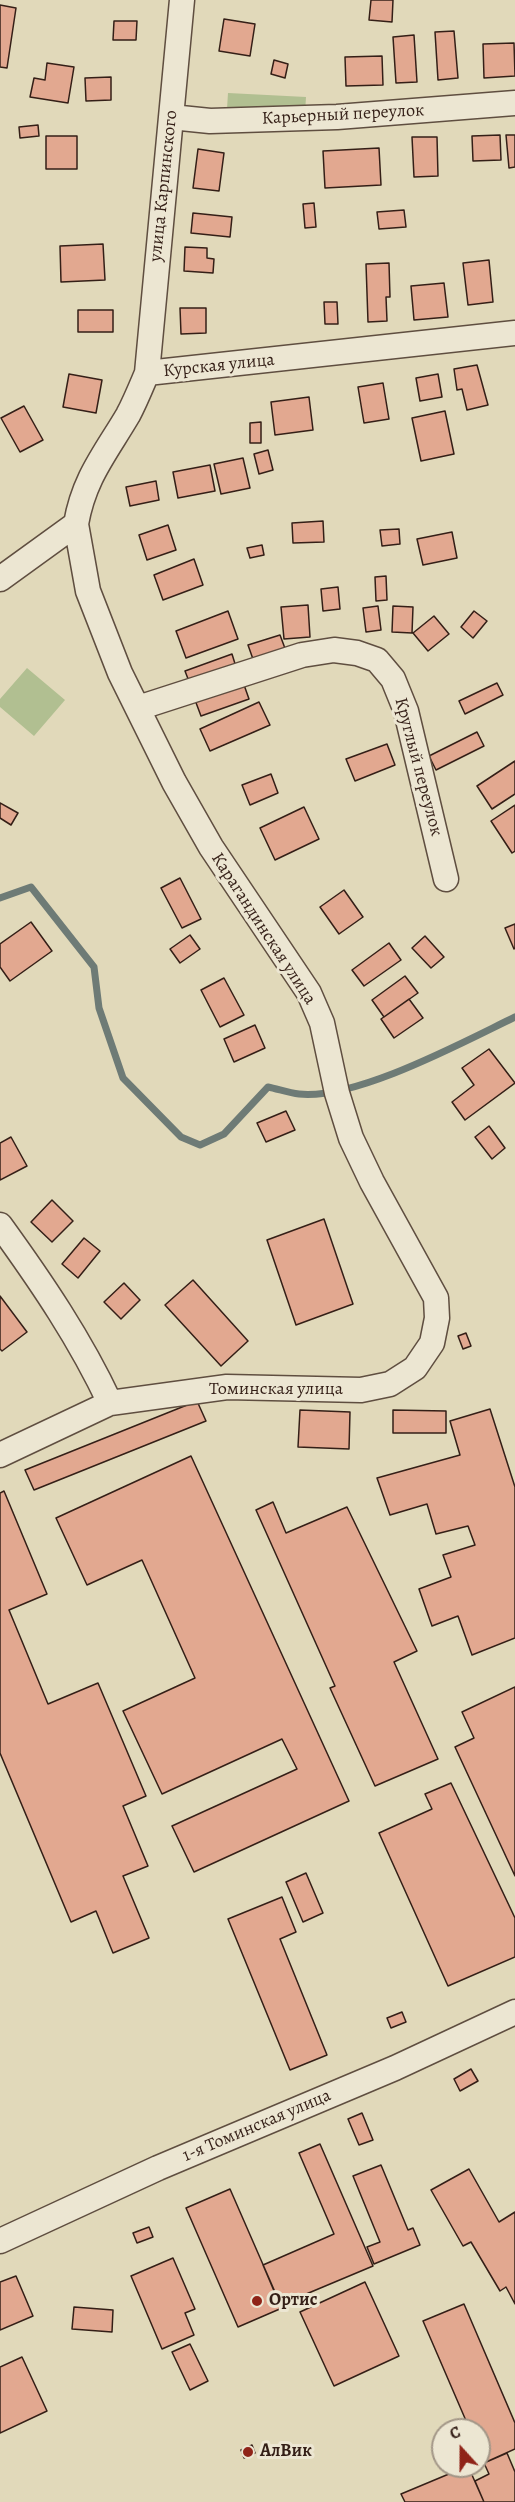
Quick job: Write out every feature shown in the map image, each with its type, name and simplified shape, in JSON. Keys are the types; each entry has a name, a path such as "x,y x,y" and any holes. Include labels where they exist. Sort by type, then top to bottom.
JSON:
{"street":[{"name":"улица Карпинского","path":"147,373 182,0"},
{"name":"Карьерный переулок","path":"171,117 210,121 337,117 515,103"},
{"name":"Курская улица","path":"76,524 80,498 91,472 129,414 147,373 515,333"},
{"path":"0,579 76,524"},
{"name":"Карагандинская улица","path":"76,524 88,591 120,673 174,782 211,847 309,993 322,1023 337,1093 351,1138 372,1182 436,1298 437,1318 432,1343 415,1368"},
{"name":"Круглый переулок","path":"138,708 302,655 334,650 357,653 377,660 393,679 406,711 446,879"},
{"path":"0,1225 52,1296 87,1355 110,1403"},
{"name":"Томинская улица","path":"0,1455 110,1403 227,1387 361,1390 390,1384 415,1368"},
{"name":"1-я Томинская улица","path":"0,2241 158,2169 395,2068 515,2012"}],"green space":[{"path":"228,93 306,97 305,113 227,109"},
{"path":"27,668 65,700 34,736 0,707 0,699"}],"building":[{"path":"371,0 393,0 392,22 369,20"},
{"path":"0,5 16,8 7,68 0,67"},
{"path":"224,19 255,24 250,56 219,51"},
{"path":"114,21 137,21 136,40 113,40"},
{"path":"454,31 458,78 438,80 435,32"},
{"path":"414,35 417,82 396,83 393,37"},
{"path":"514,43 515,76 484,78 483,44"},
{"path":"382,56 383,85 346,86 345,57"},
{"path":"274,60 288,64 285,78 271,74"},
{"path":"47,63 74,67 68,103 30,97 34,78 45,80"},
{"path":"111,77 111,100 86,101 85,78"},
{"path":"38,125 39,136 20,138 19,127"},
{"path":"500,135 501,160 473,161 472,136"},
{"path":"506,135 515,135 515,167 509,168"},
{"path":"46,136 77,136 77,169 46,169"},
{"path":"412,137 437,137 438,176 414,177"},
{"path":"379,148 381,185 325,188 323,151"},
{"path":"198,149 224,153 219,191 193,188"},
{"path":"314,203 316,227 305,228 303,204"},
{"path":"404,210 406,227 379,229 377,212"},
{"path":"193,213 232,217 230,237 191,233"},
{"path":"103,244 105,280 61,282 60,246"},
{"path":"185,247 207,248 207,258 214,259 213,273 184,271"},
{"path":"489,260 493,302 468,305 463,263"},
{"path":"389,263 390,297 386,297 387,321 368,322 366,264"},
{"path":"444,283 448,317 414,320 411,286"},
{"path":"324,302 337,302 338,324 325,324"},
{"path":"180,308 206,308 206,333 181,334"},
{"path":"78,310 113,310 113,332 78,332"},
{"path":"477,365 488,405 467,410 462,389 457,390 454,369"},
{"path":"69,374 102,380 96,413 63,407"},
{"path":"438,374 442,397 420,401 416,378"},
{"path":"383,383 389,419 364,423 358,387"},
{"path":"309,397 313,430 275,435 271,402"},
{"path":"24,406 43,440 20,452 1,418"},
{"path":"445,411 454,454 421,461 412,418"},
{"path":"261,422 261,443 250,443 250,423"},
{"path":"268,450 273,470 259,474 254,454"},
{"path":"243,458 250,488 221,494 214,464"},
{"path":"210,465 215,491 178,498 173,472"},
{"path":"156,481 159,500 130,506 126,487"},
{"path":"323,521 324,542 293,543 292,523"},
{"path":"168,525 176,550 147,560 139,535"},
{"path":"399,529 400,544 382,546 380,530"},
{"path":"452,532 457,558 423,565 417,539"},
{"path":"262,545 264,555 250,558 247,548"},
{"path":"194,559 203,585 163,600 154,575"},
{"path":"386,576 387,600 376,601 375,577"},
{"path":"338,587 340,609 323,611 321,589"},
{"path":"308,605 310,637 284,639 281,607"},
{"path":"378,606 381,630 366,632 363,608"},
{"path":"393,606 413,607 412,633 392,632"},
{"path":"228,611 238,639 186,658 176,631"},
{"path":"474,611 487,621 473,638 461,627"},
{"path":"434,616 449,634 428,651 413,633"},
{"path":"280,635 286,651 254,662 248,645"},
{"path":"232,654 236,667 190,684 185,671"},
{"path":"243,682 249,699 201,716 195,700"},
{"path":"497,683 503,695 465,714 459,701"},
{"path":"259,702 270,725 210,751 200,729"},
{"path":"477,732 484,746 436,770 429,756"},
{"path":"387,744 395,765 355,781 346,759"},
{"path":"515,761 515,794 492,809 477,786"},
{"path":"271,774 278,793 250,805 242,785"},
{"path":"0,803 18,813 11,825 0,818"},
{"path":"515,805 515,851 512,853 491,821"},
{"path":"304,807 319,839 275,860 260,828"},
{"path":"180,878 201,919 182,928 161,888"},
{"path":"344,890 363,917 339,934 320,907"},
{"path":"31,922 52,951 10,981 0,967 0,944"},
{"path":"515,924 515,948 514,949 505,928"},
{"path":"190,935 200,949 180,963 170,949"},
{"path":"425,936 444,957 431,968 412,948"},
{"path":"389,943 401,960 364,986 352,970"},
{"path":"405,976 418,993 384,1017 372,1000"},
{"path":"224,978 244,1015 220,1027 201,990"},
{"path":"409,999 423,1018 394,1038 381,1019"},
{"path":"255,1025 265,1048 234,1062 224,1039"},
{"path":"489,1049 515,1083 465,1120 452,1102 474,1085 462,1068"},
{"path":"286,1111 295,1130 266,1142 257,1123"},
{"path":"489,1126 505,1148 492,1159 475,1137"},
{"path":"11,1137 27,1166 0,1180 0,1143"},
{"path":"52,1200 73,1221 52,1242 31,1222"},
{"path":"324,1219 353,1304 296,1325 267,1240"},
{"path":"84,1238 100,1251 78,1278 62,1264"},
{"path":"193,1280 248,1341 221,1366 165,1305"},
{"path":"124,1283 140,1300 121,1319 104,1302"},
{"path":"0,1296 27,1332 2,1351 0,1349"},
{"path":"466,1333 471,1346 463,1349 458,1336"},
{"path":"197,1401 206,1421 34,1490 25,1470"},
{"path":"490,1409 515,1487 515,1638 472,1655 458,1616 432,1626 419,1589 451,1577 443,1555 475,1545 468,1526 436,1534 427,1504 390,1515 377,1478 460,1455 450,1421"},
{"path":"300,1410 350,1412 349,1449 298,1447"},
{"path":"393,1410 446,1411 446,1433 393,1433"},
{"path":"191,1456 349,1801 194,1872 172,1826 297,1769 282,1739 162,1794 123,1711 195,1678 142,1560 87,1585 56,1518"},
{"path":"4,1491 47,1594 9,1610 48,1704 98,1683 146,1796 123,1806 148,1866 123,1876 149,1938 113,1953 96,1911 71,1922 0,1753 0,1493"},
{"path":"273,1502 286,1533 347,1507 417,1651 394,1662 438,1759 375,1786 330,1688 335,1686 256,1510"},
{"path":"515,1687 515,1876 455,1747 474,1738 462,1712"},
{"path":"451,1783 515,1918 515,1957 448,1986 379,1833 432,1809 425,1794"},
{"path":"306,1873 323,1913 303,1922 286,1882"},
{"path":"282,1897 296,1932 280,1939 327,2055 290,2070 228,1919"},
{"path":"402,2012 406,2022 391,2028 387,2018"},
{"path":"471,2069 478,2081 460,2091 454,2079"},
{"path":"362,2113 373,2140 359,2145 348,2119"},
{"path":"320,2144 373,2266 280,2305 263,2265 334,2234 299,2153"},
{"path":"381,2165 408,2230 413,2228 420,2245 374,2264 367,2247 380,2242 353,2176"},
{"path":"469,2169 499,2222 515,2212 515,2304 506,2287 500,2291 471,2242 463,2246 431,2190"},
{"path":"230,2189 282,2308 238,2327 186,2208"},
{"path":"149,2227 153,2237 137,2243 133,2233"},
{"path":"173,2258 195,2309 185,2313 194,2335 162,2349 131,2276"},
{"path":"16,2276 33,2316 0,2330 0,2282"},
{"path":"365,2282 399,2356 334,2386 300,2312"},
{"path":"464,2304 515,2423 515,2449 491,2460 491,2418 465,2418 423,2321"},
{"path":"74,2307 113,2310 112,2332 72,2329"},
{"path":"190,2344 208,2381 190,2390 172,2352"},
{"path":"22,2357 47,2411 0,2433 0,2367"},
{"path":"252,2445 255,2453 244,2458 241,2450"},
{"path":"507,2453 515,2472 515,2502 484,2502 475,2481 481,2478 491,2478 491,2460"},
{"path":"439,2478 473,2478 484,2502 405,2502 401,2494"}],"waterway":[{"path":"0,898 31,887 94,967 99,1008 123,1078 181,1137 200,1145 224,1134 268,1087 299,1094 323,1093 349,1088 409,1067 515,1017"}],"place":[{"name":"Ортис","path":"257,2301"},
{"name":"АлВик","path":"248,2452"}]}
